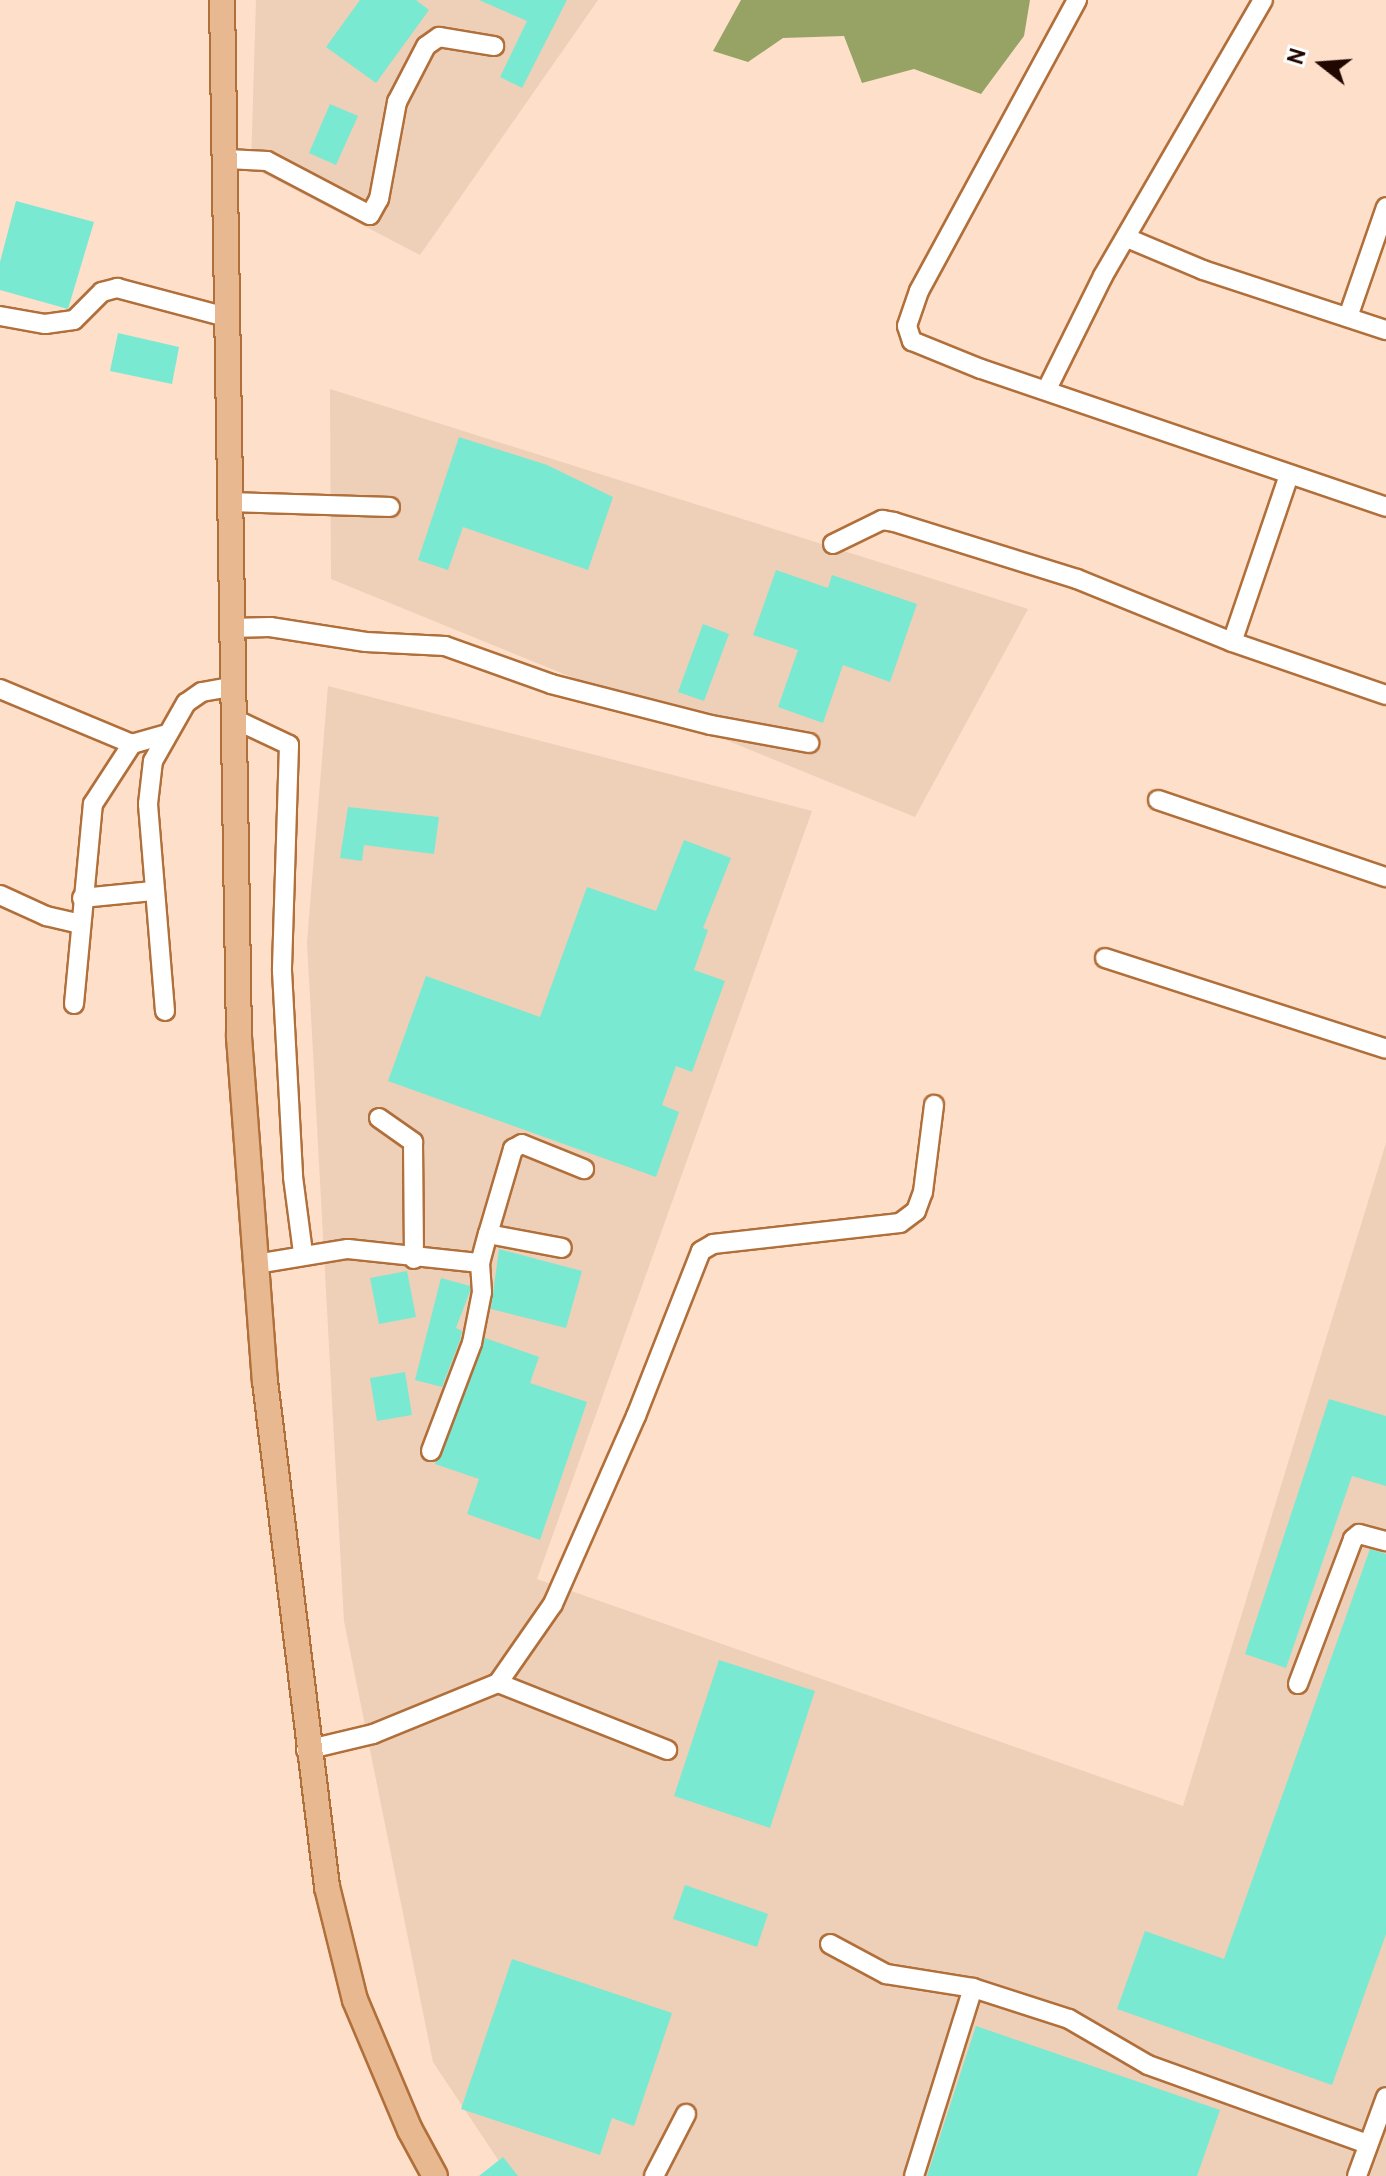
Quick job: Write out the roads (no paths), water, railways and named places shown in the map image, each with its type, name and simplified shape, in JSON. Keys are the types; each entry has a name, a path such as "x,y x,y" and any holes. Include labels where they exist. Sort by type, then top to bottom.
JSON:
{"main road":[{"path":"222,0 227,159 230,687 239,1037 256,1264 306,1750 327,1887 355,2000 410,2130 435,2176"}],"street":[{"path":"1077,0 919,291 907,326 912,341 929,350 1386,507"},
{"path":"1047,389 1127,238 1263,0"},
{"path":"227,159 267,161 370,215 379,199 397,102 426,46 439,37 494,46"},
{"path":"1348,317 1386,207"},
{"path":"1127,238 1203,270 1386,330"},
{"path":"0,316 45,324 74,320 102,292 117,288 226,317"},
{"path":"1232,642 1289,475"},
{"path":"230,502 390,507"},
{"path":"833,544 882,520 894,522 1077,579 1232,642 1386,695"},
{"path":"230,628 270,627 366,642 445,646 551,684 711,725 809,743"},
{"path":"165,1011 148,804 153,761 164,735 186,703 202,692 230,687"},
{"path":"0,689 132,744 164,735"},
{"path":"232,718 289,745 282,971 293,1177 303,1253"},
{"path":"74,1004 93,804 132,744"},
{"path":"1158,800 1386,877"},
{"path":"82,898 153,891"},
{"path":"0,895 46,916 80,924"},
{"path":"1105,958 1386,1049"},
{"path":"306,1750 373,1734 498,1683 553,1604 636,1416 701,1251 713,1244 900,1223 916,1211 923,1192 934,1105"},
{"path":"379,1118 413,1142 414,1259"},
{"path":"431,1451 472,1343 482,1292 480,1263 513,1149 522,1144 584,1169"},
{"path":"488,1234 562,1248"},
{"path":"256,1264 303,1253 348,1249 414,1259 480,1263"},
{"path":"1298,1684 1353,1539 1363,1534 1386,1541"},
{"path":"498,1683 667,1750"},
{"path":"830,1944 886,1974 973,1988 1069,2019 1148,2065 1368,2144"},
{"path":"914,2176 973,1988"},
{"path":"1357,2176 1386,2097"},
{"path":"654,2176 686,2114"}]}
